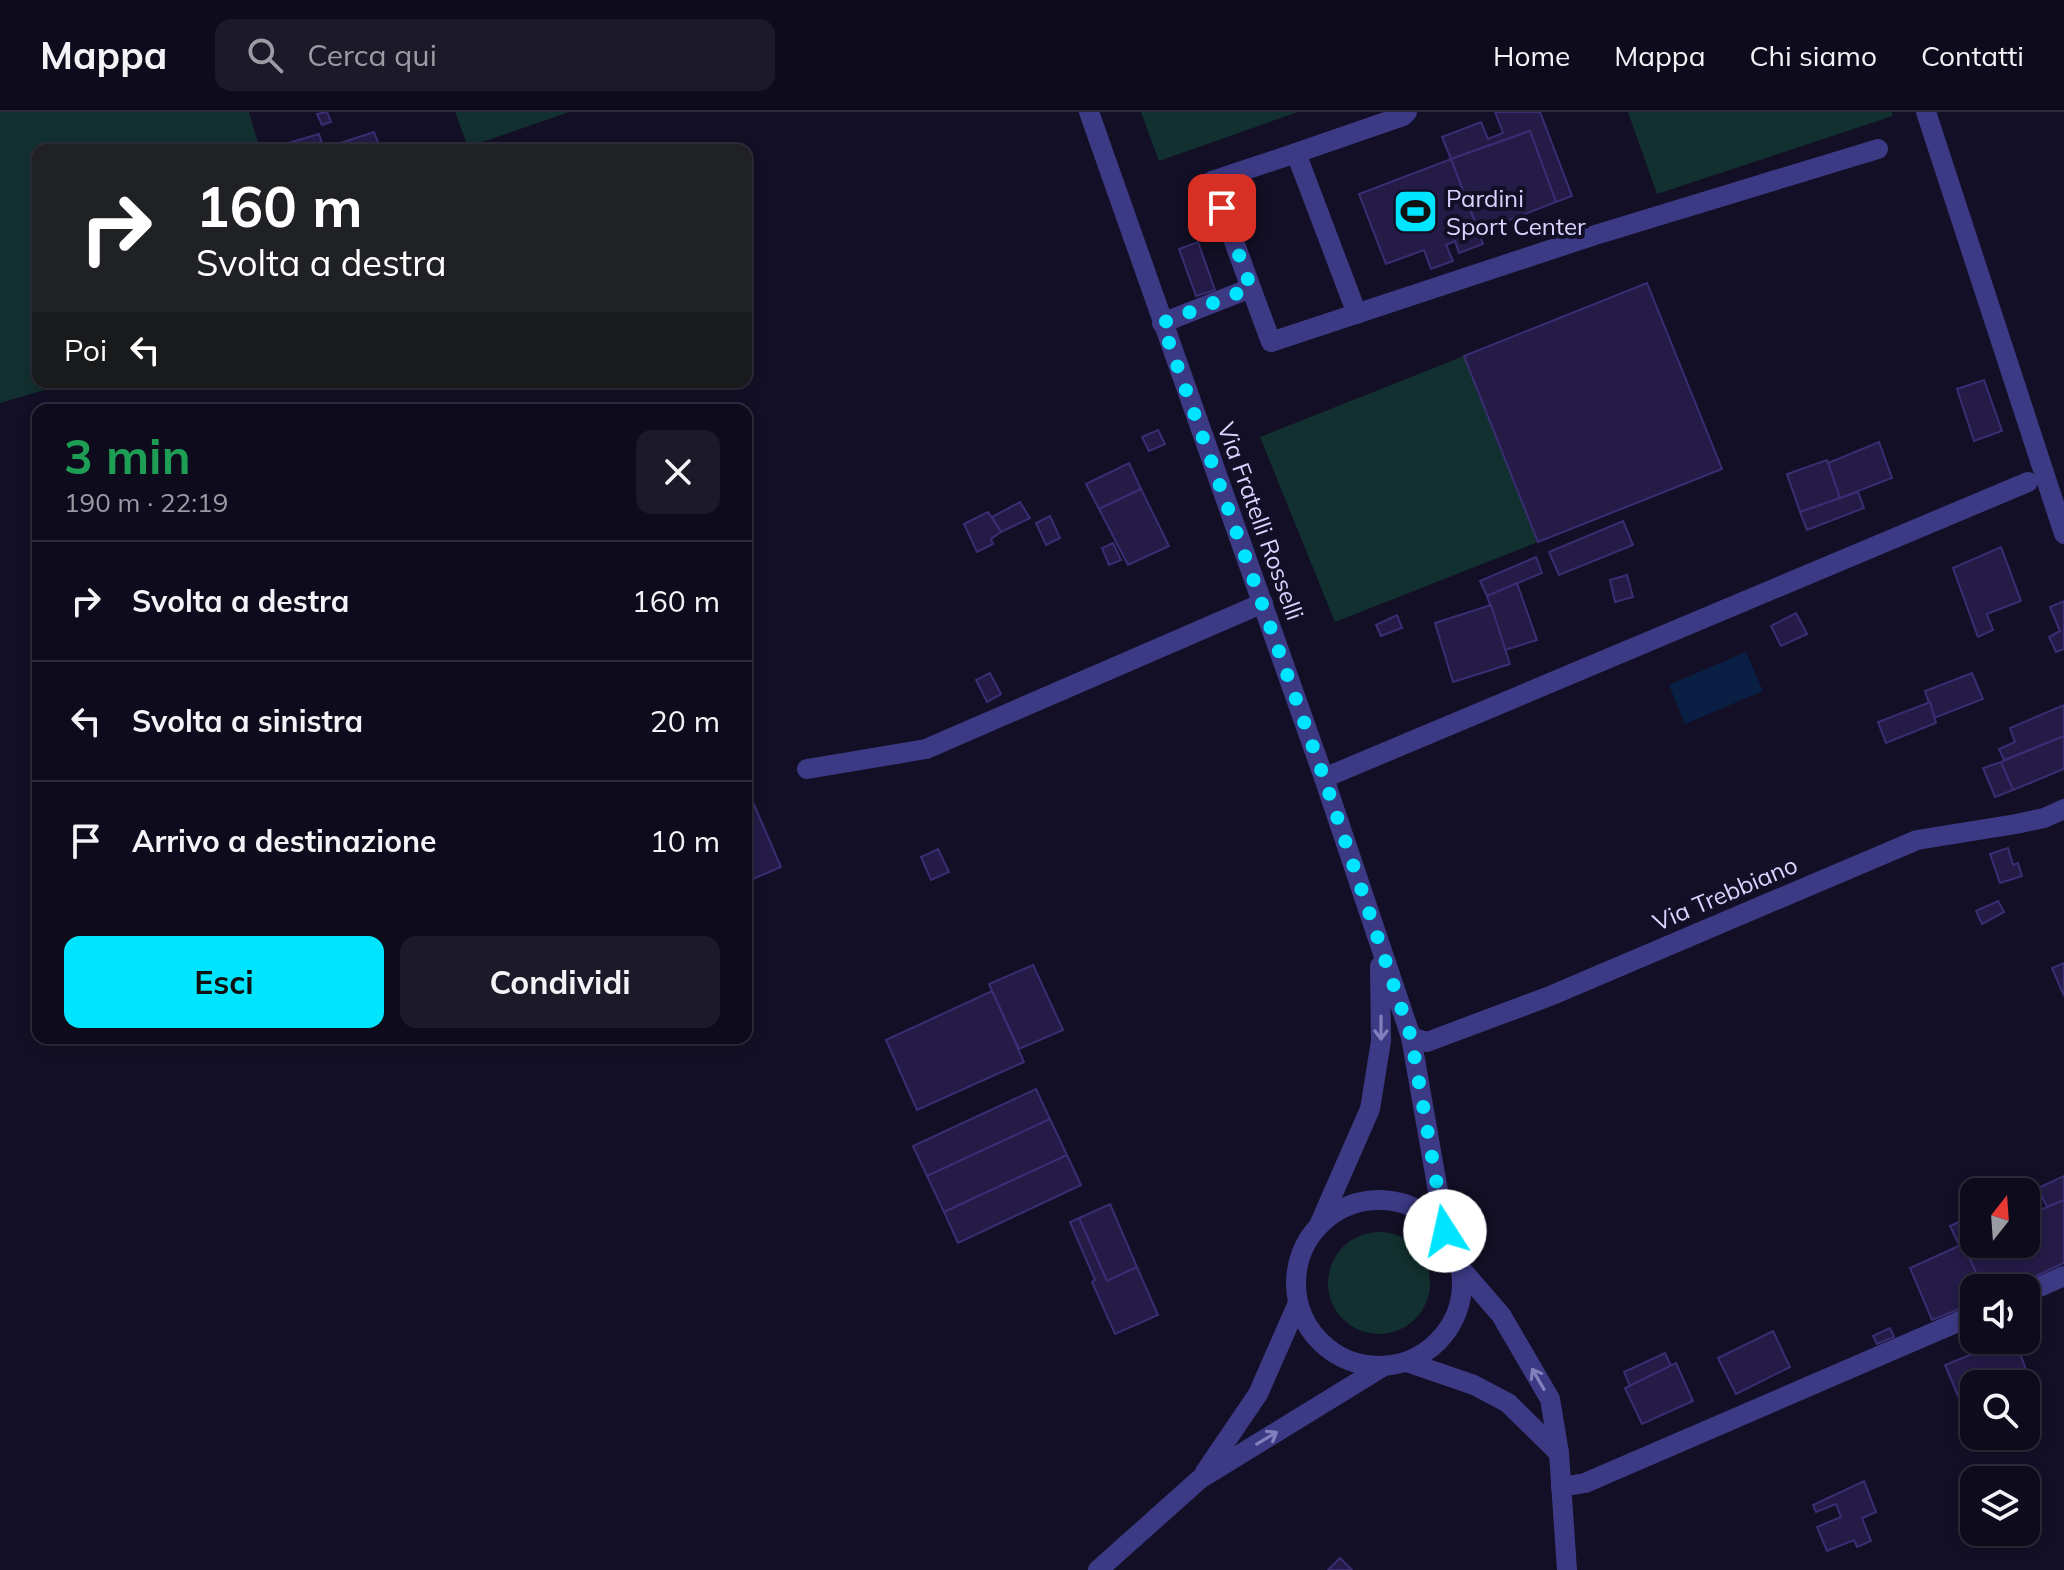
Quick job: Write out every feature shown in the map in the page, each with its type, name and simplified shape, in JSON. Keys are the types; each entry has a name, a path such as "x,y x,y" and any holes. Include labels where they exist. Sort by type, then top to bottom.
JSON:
{"street":[{"name":"Via Fratelli Rosselli","path":"1089,112 1324,778 1411,1037 1445,1231"},
{"path":"1407,112 1403,116 1212,181 1271,342 1592,236 1878,149"},
{"path":"1926,112 2064,534"},
{"path":"1296,153 1357,314"},
{"path":"1162,323 1251,288"},
{"path":"1324,778 2028,482"},
{"path":"807,769 926,749 1263,603"},
{"name":"Via Trebbiano","path":"1411,1037 1427,1042 1550,996 1917,840 2016,824 2044,818 2064,809"},
{"name":"Via Fratelli Rosselli","path":"1320,1224 1370,1109 1381,1041 1380,950"},
{"path":"1370,1200 1398,1201 1424,1212 1445,1231 1456,1249 1462,1270 1462,1293 1456,1316 1444,1335 1428,1351 1407,1362 1384,1366 1356,1363 1330,1350 1310,1330 1298,1303 1295,1275 1303,1247 1320,1224 1342,1207 1370,1200"},
{"path":"1462,1270 1501,1315 1550,1399 1559,1453 1567,1570"},
{"path":"2040,1287 2064,1276"},
{"path":"1200,1479 1258,1394 1298,1303"},
{"path":"1561,1487 1585,1483 1960,1321"},
{"path":"1407,1362 1474,1385 1508,1403 1559,1453"},
{"path":"1098,1570 1200,1479 1384,1366"}],"green space":[{"path":"0,112 249,112 258,144 32,144 32,388 51,388 0,403"},
{"path":"455,112 569,112 477,144 467,144"},
{"path":"1141,112 1298,112 1159,161"},
{"path":"1628,112 1892,112 1893,116 1657,194"},
{"path":"1464,356 1538,542 1335,622 1260,437"},
{"path":"1379,1232 1399,1236 1415,1247 1426,1263 1430,1283 1426,1303 1415,1319 1399,1330 1379,1334 1359,1330 1343,1319 1332,1303 1328,1283 1332,1263 1343,1247 1359,1236"}],"water":[{"path":"1746,652 1763,691 1685,724 1669,685"}],"building":[{"path":"327,112 331,122 322,125 317,114"},
{"path":"1495,112 1540,112 1572,196 1556,202 1530,131 1451,159 1442,137 1481,122 1488,139 1503,133"},
{"path":"1530,131 1556,202 1479,232 1451,159"},
{"path":"374,132 379,144 337,144"},
{"path":"319,134 322,144 285,144"},
{"path":"1451,159 1483,244 1459,253 1455,241 1446,245 1453,261 1431,269 1424,250 1386,264 1359,194"},
{"path":"1198,242 1215,290 1196,296 1179,249"},
{"path":"1647,283 1722,469 1538,542 1464,356"},
{"path":"1984,380 2002,431 1974,441 1957,389"},
{"path":"1158,430 1165,444 1149,451 1142,437"},
{"path":"1879,442 1892,478 1840,498 1828,463"},
{"path":"1827,460 1840,498 1800,512 1787,474"},
{"path":"1129,463 1141,489 1099,509 1086,484"},
{"path":"1141,489 1169,546 1128,565 1099,509"},
{"path":"1858,492 1864,508 1807,530 1800,512"},
{"path":"1020,502 1030,518 1001,532 992,517"},
{"path":"988,512 1001,532 991,539 993,544 977,552 964,524"},
{"path":"1050,516 1060,538 1046,545 1036,523"},
{"path":"1623,521 1633,545 1559,575 1549,552"},
{"path":"1113,543 1121,560 1109,565 1102,548"},
{"path":"2001,547 2021,601 1987,614 1993,630 1978,637 1953,568"},
{"path":"1536,557 1542,573 1487,596 1480,581"},
{"path":"1627,575 1633,597 1615,602 1610,580"},
{"path":"1517,583 1537,640 1505,650 1487,596"},
{"path":"2064,601 2064,649 2056,652 2049,637 2060,631 2050,607"},
{"path":"1491,605 1510,664 1453,682 1435,623"},
{"path":"1796,613 1807,634 1781,646 1771,626"},
{"path":"1397,615 1402,628 1381,636 1376,625"},
{"path":"990,673 1001,694 987,702 976,680"},
{"path":"1972,673 1983,699 1934,718 1925,691"},
{"path":"1930,702 1936,723 1886,743 1878,722"},
{"path":"2064,705 2064,736 2004,760 1999,749 2015,742 2010,728"},
{"path":"2064,736 2064,769 2013,790 2001,762"},
{"path":"2001,762 2013,790 1995,797 1983,768"},
{"path":"752,800 781,867 752,879"},
{"path":"2008,848 2013,865 2018,863 2022,876 2000,883 1990,854"},
{"path":"938,849 949,872 931,880 921,857"},
{"path":"1998,901 2004,912 1982,924 1976,911"},
{"path":"2064,963 2064,996 2052,968"},
{"path":"1033,965 1063,1030 1019,1049 989,984"},
{"path":"992,991 1024,1062 917,1110 886,1040"},
{"path":"1036,1089 1050,1119 927,1176 913,1146"},
{"path":"1050,1119 1067,1155 944,1212 927,1176"},
{"path":"1067,1155 1081,1185 958,1243 944,1212"},
{"path":"2064,1176 2064,1200 2047,1207 2040,1187"},
{"path":"2064,1200 2064,1263 2040,1274 1977,1274 1969,1258 2040,1258 2040,1210"},
{"path":"1110,1204 1137,1267 1107,1281 1079,1218"},
{"path":"1079,1218 1107,1281 1137,1267 1158,1315 1115,1334 1070,1222"},
{"path":"1960,1221 1960,1247 1950,1226"},
{"path":"1960,1245 1960,1258 1969,1258 1977,1274 1960,1274 1960,1309 1932,1320 1910,1268"},
{"path":"1890,1328 1894,1337 1877,1344 1873,1336"},
{"path":"1773,1331 1790,1367 1736,1394 1718,1358"},
{"path":"1665,1353 1671,1366 1630,1386 1624,1372"},
{"path":"1972,1354 2020,1354 2026,1370 1960,1370 1960,1401 1945,1365"},
{"path":"1676,1363 1693,1401 1642,1424 1625,1388"},
{"path":"1864,1481 1876,1512 1862,1518 1871,1541 1857,1547 1854,1540 1827,1551 1817,1527 1841,1517 1836,1504 1816,1512 1813,1505"},
{"path":"1340,1558 1352,1570 1328,1570"}],"place":[{"name":"Pardini Sport Center","path":"1415,212"}],"route":[{"path":"1222,208 1251,288 1162,323 1350,852 1411,1037 1445,1231"}]}
